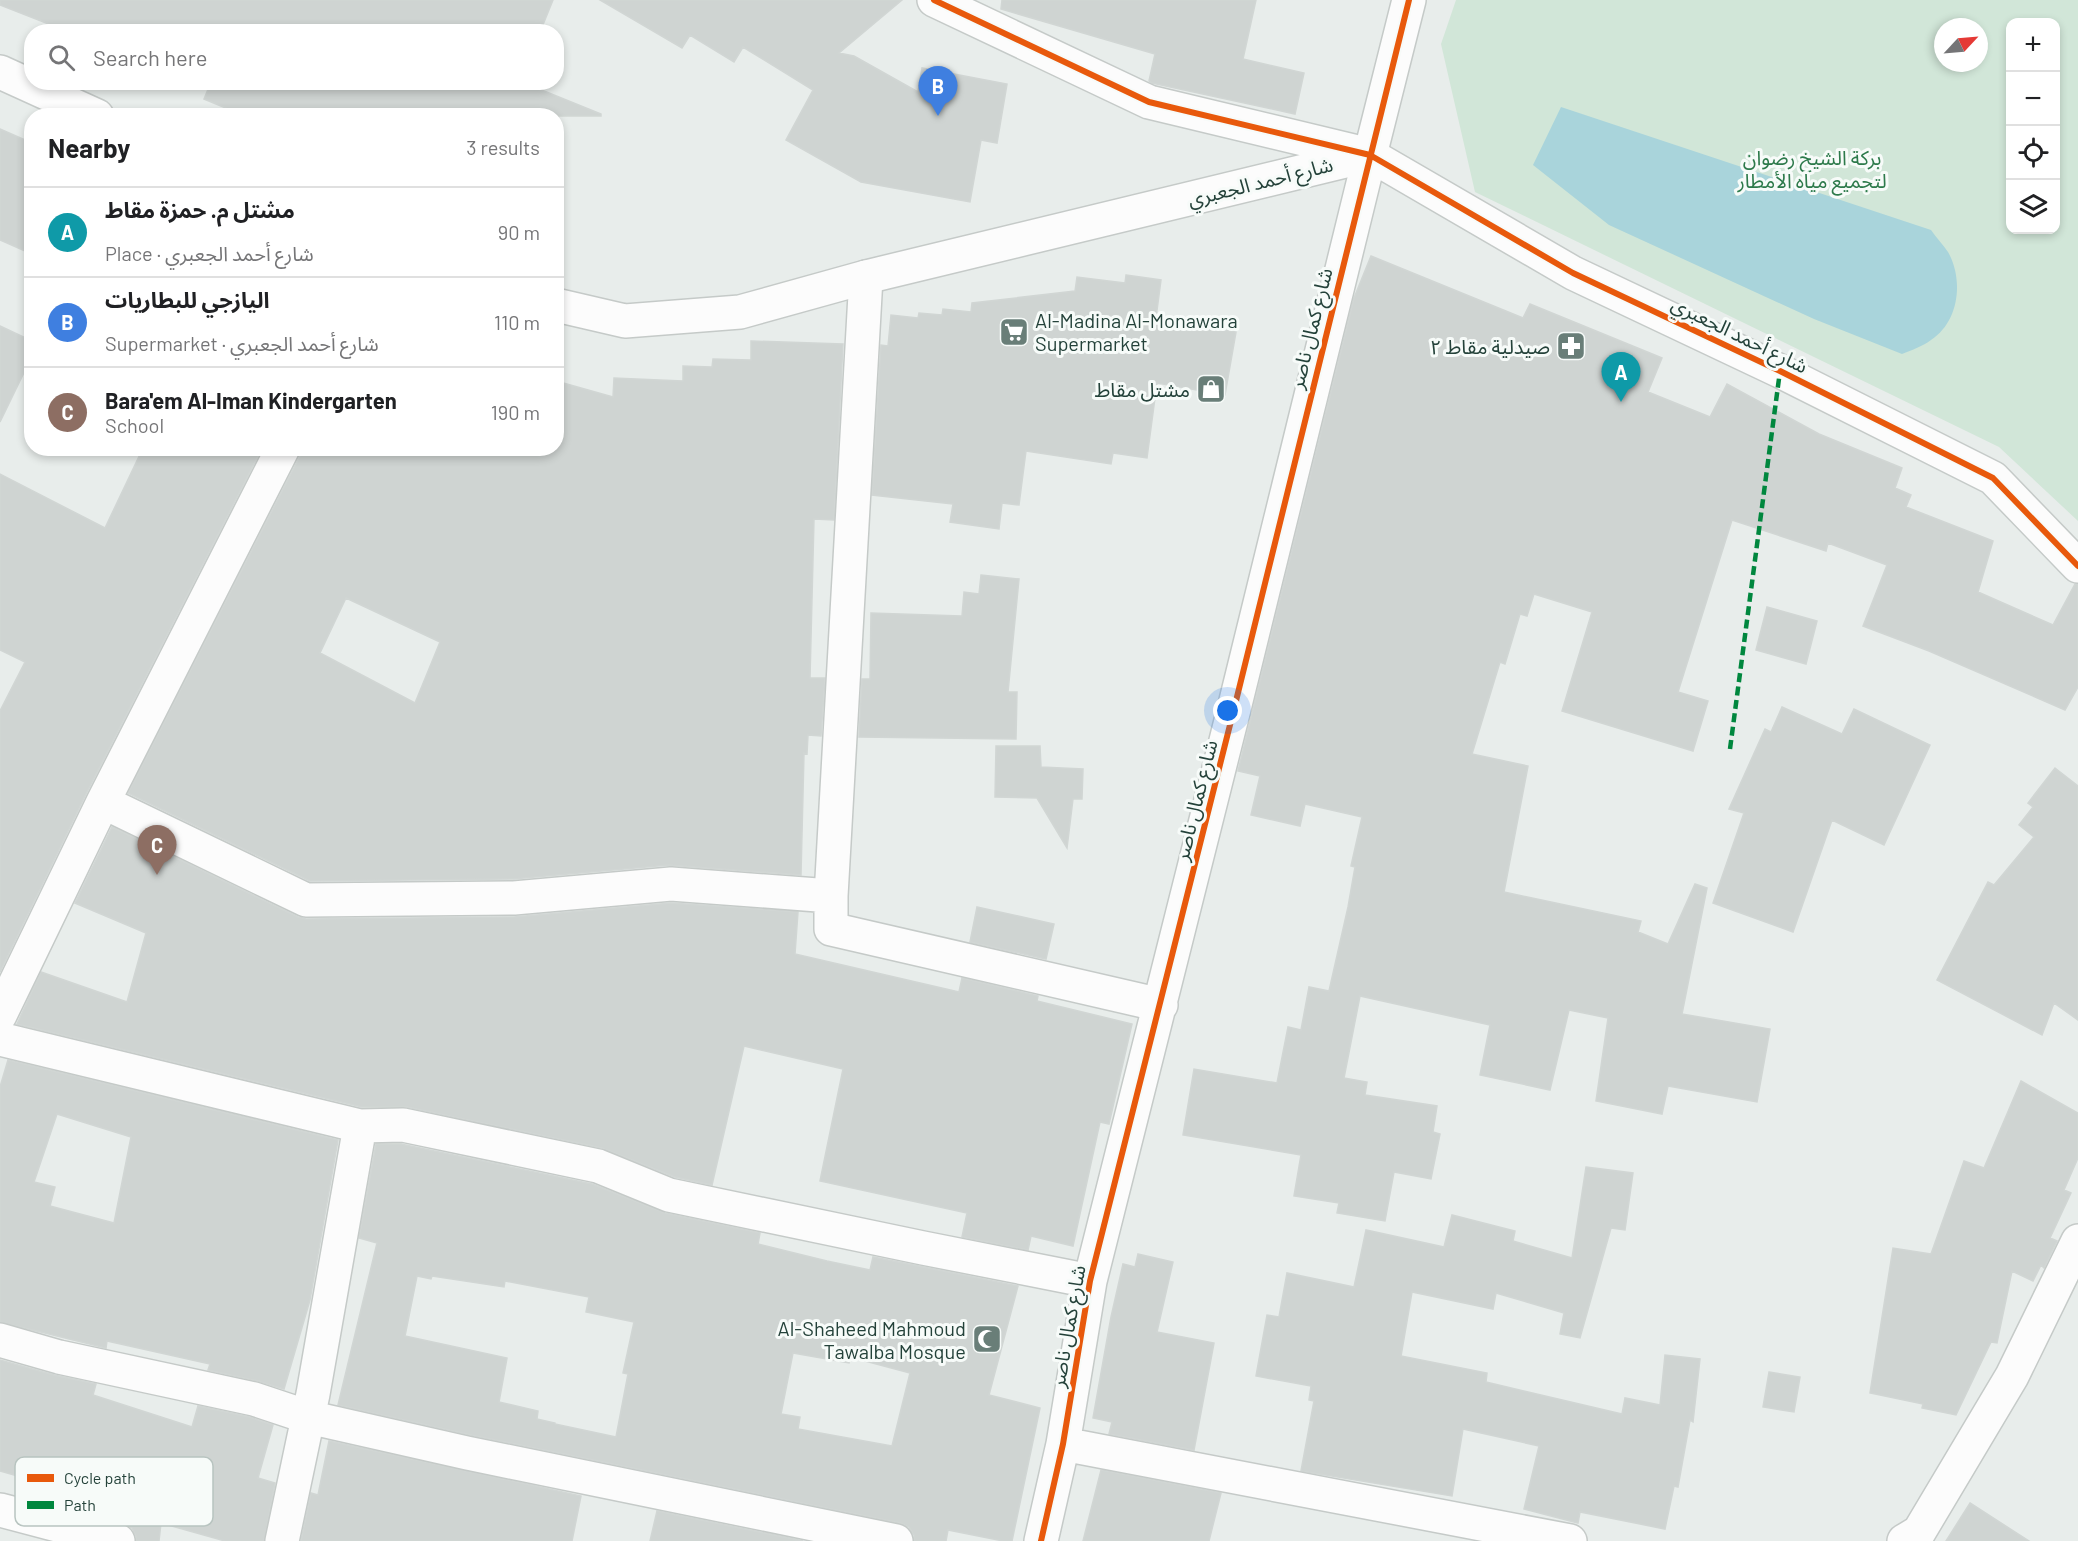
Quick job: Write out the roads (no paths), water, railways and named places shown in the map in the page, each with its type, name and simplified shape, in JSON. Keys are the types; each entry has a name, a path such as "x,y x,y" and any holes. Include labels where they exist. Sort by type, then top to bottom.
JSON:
{"street":[{"path":"934,0 1149,102 1370,154"},
{"name":"شارع كمال ناصر","path":"1041,1541 1063,1444 1090,1281 1161,1005 1409,0"},
{"path":"0,72 24,83"},
{"path":"40,90 79,108"},
{"name":"شارع أحمد الجعبري","path":"564,307 625,321 740,312 866,277 1370,154 1573,273 1780,371 1993,478 2078,566"},
{"path":"866,277 831,929 1161,1005"},
{"path":"0,1015 103,802 279,456"},
{"path":"103,802 306,900 514,898 671,884 831,896"},
{"path":"0,1039 360,1126 403,1125 598,1166 669,1195 1090,1281"},
{"path":"282,1541 308,1417 360,1126"},
{"path":"1904,1541 1919,1532 2012,1376 2078,1241"},
{"path":"0,1340 59,1357 254,1400 308,1417 467,1453 896,1541"},
{"path":"1063,1444 1570,1541"},
{"path":"0,1510 15,1514"},
{"path":"61,1526 118,1541"}],"water":[{"path":"1561,107 1931,230 1948,252 1956,275 1956,300 1948,323 1928,342 1902,354 1814,319 1609,225 1533,165"}],"place":[{"name":"اليازجي للبطاريات","path":"938,116"},
{"name":"Al-Madina Al-Monawara Supermarket","path":"1014,332"},
{"name":"صيدلية مقاط ٢","path":"1571,346"},
{"name":"مشتل مقاط","path":"1211,389"},
{"name":"مشتل م. حمزة مقاط","path":"1621,402"},
{"name":"Bara'em Al-Iman Kindergarten","path":"157,875"},
{"name":"Al-Shaheed Mahmoud Tawalba Mosque","path":"987,1339"}],"park label":[{"name":"بركة الشيخ رضوان لتجميع مياه الأمطار","path":"1812,168"}]}
